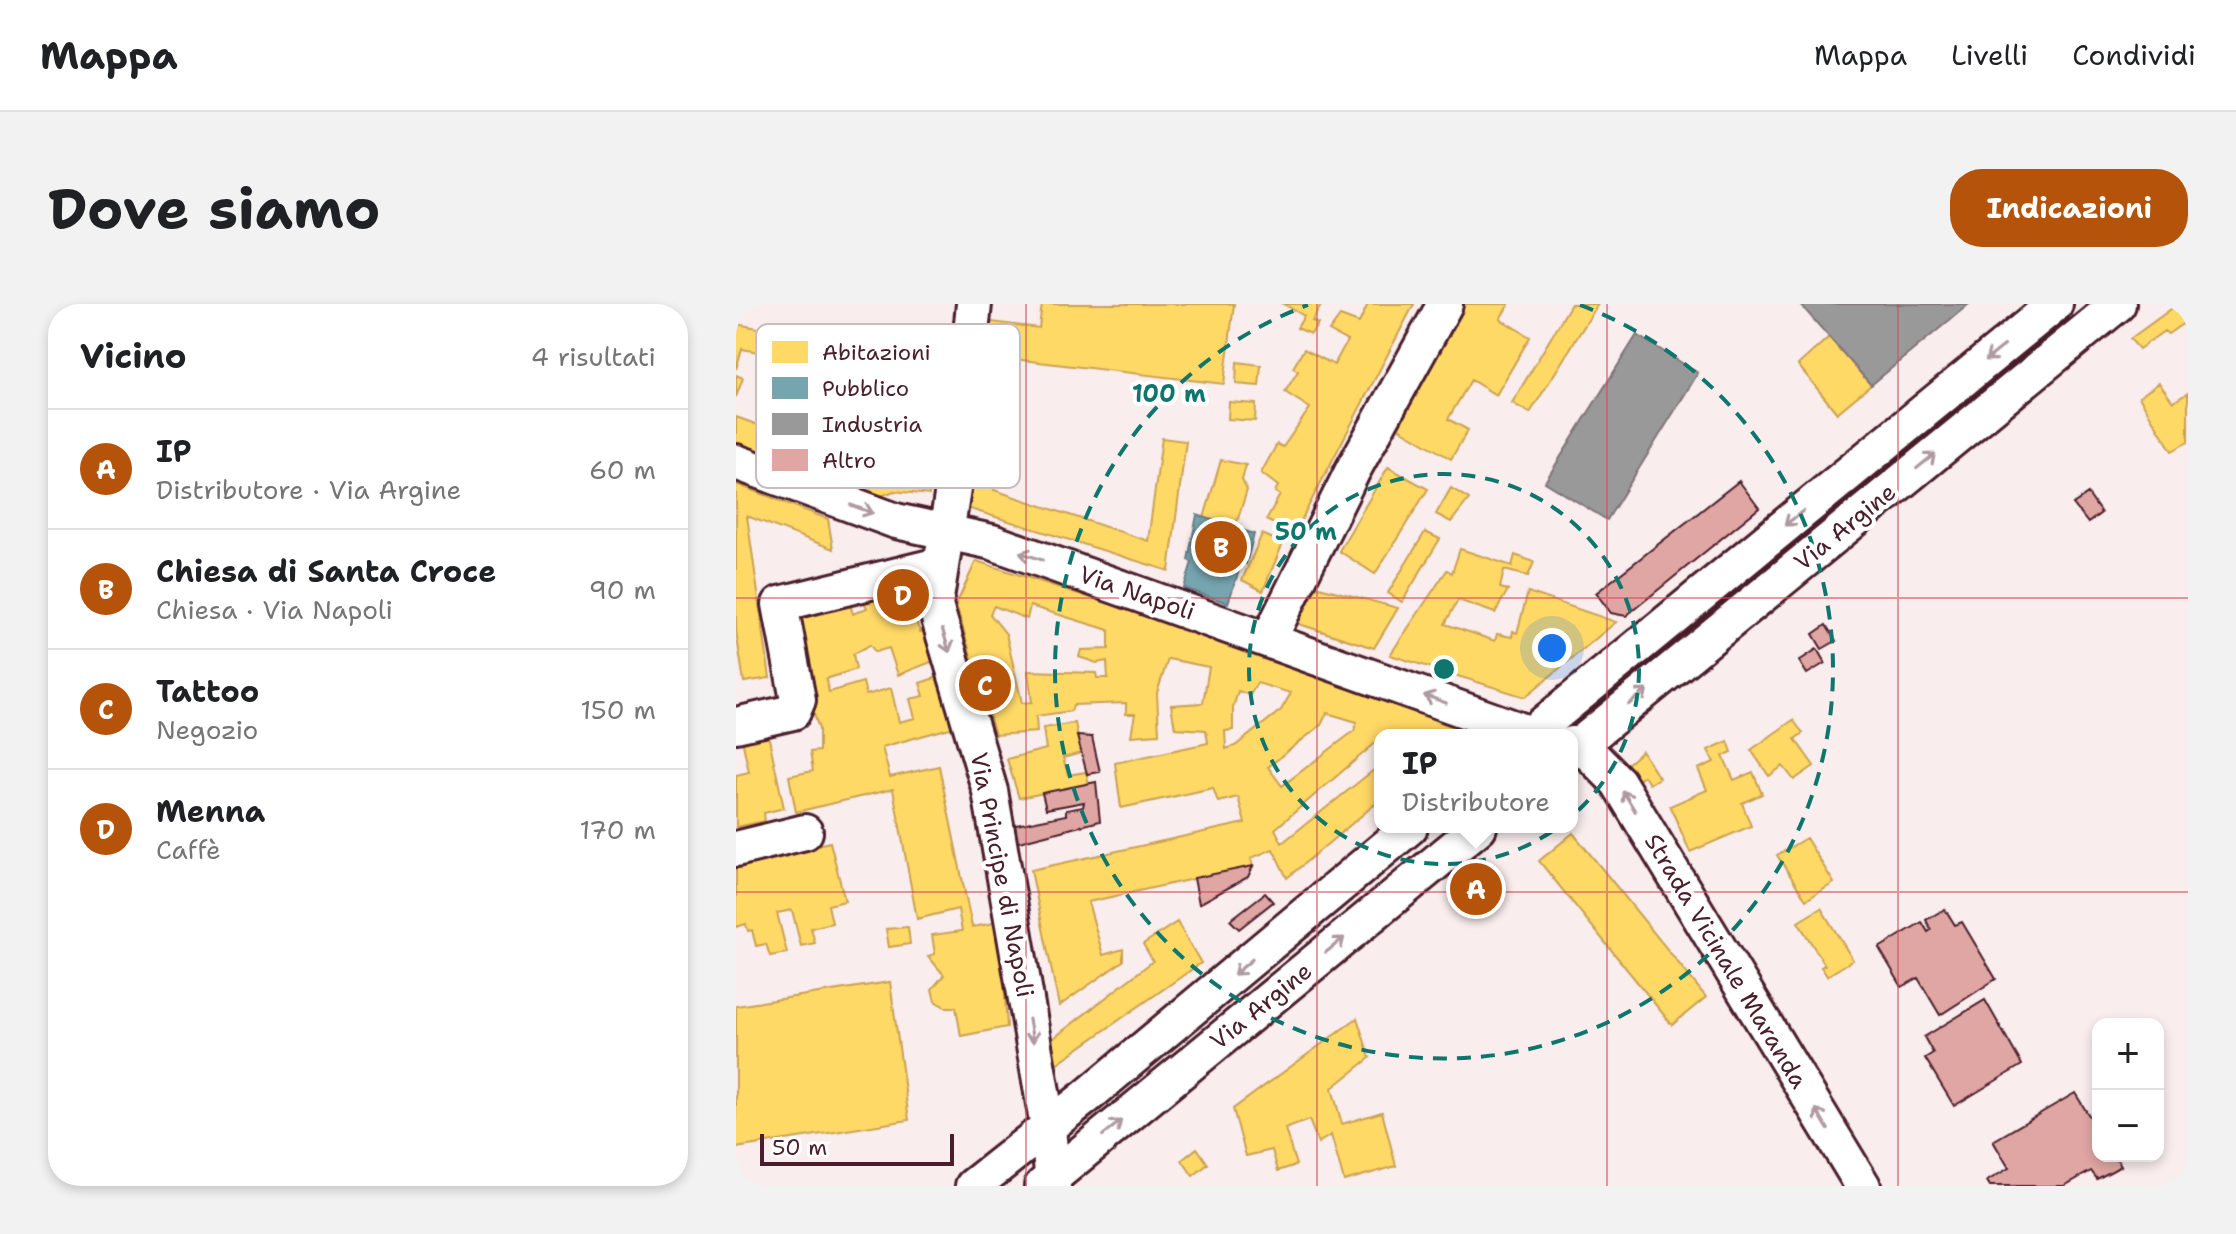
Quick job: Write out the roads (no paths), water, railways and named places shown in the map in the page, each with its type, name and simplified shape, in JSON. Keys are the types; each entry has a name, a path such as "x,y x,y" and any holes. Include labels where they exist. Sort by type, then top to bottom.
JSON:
{"street":[{"name":"Via Principe di Napoli","path":"972,324 974,304"},
{"path":"1269,639 1353,470 1445,304"},
{"name":"Via Argine","path":"1539,729 2055,304"},
{"name":"Via Argine","path":"1578,744 2118,304"},
{"name":"Via Napoli","path":"736,462 756,469"},
{"name":"Via Napoli","path":"807,488 896,521 941,548 992,542 1516,729"},
{"name":"Via Principe di Napoli","path":"952,488 935,605 990,791 1048,1127 1049,1183"},
{"path":"736,725 793,712 798,700 780,604 941,548"},
{"name":"Strada Vicinale Maranda","path":"1578,750 1618,782 1863,1186"},
{"path":"736,849 805,832"},
{"name":"Via Argine","path":"973,1186 1403,833"},
{"name":"Via Argine","path":"1049,1183 1472,833"}],"place":[{"name":"Chiesa di Santa Croce","path":"1221,547"},
{"name":"Menna","path":"903,595"},
{"name":"Tattoo","path":"985,685"},
{"name":"IP","path":"1476,889"}]}
